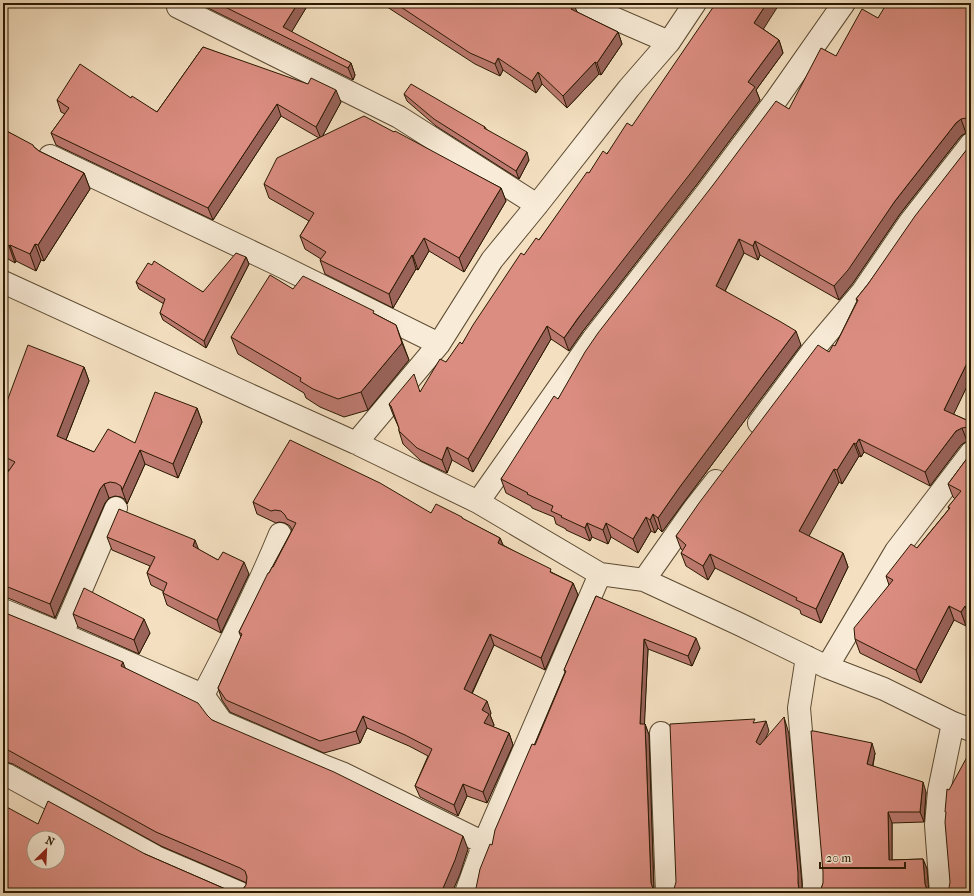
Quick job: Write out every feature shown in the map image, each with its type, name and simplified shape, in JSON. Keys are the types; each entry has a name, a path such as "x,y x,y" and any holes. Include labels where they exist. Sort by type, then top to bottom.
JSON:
{"street":[{"path":"579,3 669,42"},
{"path":"356,443 439,344 492,260 629,88 669,42 695,3"},
{"path":"478,502 593,339 772,106 844,3"},
{"path":"178,8 399,117 537,205"},
{"path":"746,440 813,350 863,291 910,222 971,144"},
{"path":"50,156 277,264 439,344"},
{"path":"3,282 356,443 478,502 600,574 644,580 807,657 827,668 884,689 962,726 939,791 936,825 941,893"},
{"path":"827,668 896,550 971,453"},
{"path":"644,580 694,509 728,465"},
{"path":"62,634 116,508"},
{"path":"203,695 242,620 280,534"},
{"path":"466,893 484,843 600,574"},
{"path":"3,610 203,695 222,722 326,768 344,774 484,843"},
{"path":"807,657 799,708 814,893"},
{"path":"661,733 667,893"},
{"path":"3,774 156,858 240,893"}],"building":[{"path":"217,3 298,3 283,27 351,63 348,68"},
{"path":"395,3 571,3 574,5 571,9 618,32 597,63 595,62 563,96 538,72 532,81 498,58 495,64 470,53"},
{"path":"716,3 767,3 754,23 779,40 748,82 755,87 564,338 547,326 468,459 447,447 442,460 417,448 399,431 389,404 414,374 420,392 440,359 446,362 460,342 462,344 521,253 524,255 536,238 539,240 587,172 589,173 603,151 607,154 627,123 632,126"},
{"path":"887,3 971,3 971,120 967,118 961,119 956,123 895,201 848,270 834,286 755,241 753,246 739,239 716,286 796,331 658,518 653,514 650,520 646,517 633,539 606,523 603,530 587,523 585,528 551,511 553,506 527,494 528,493 501,479 554,396 558,399 585,352 598,333 776,101 789,109 821,48 836,56 862,9 878,18"},
{"path":"203,47 308,84 311,78 336,90 316,127 277,104 208,208 51,133 69,108 57,100 80,64 131,98 132,96 157,112"},
{"path":"411,84 527,152 516,171 434,119 404,94"},
{"path":"364,116 501,188 459,258 424,238 389,294 320,260 326,252 300,236 314,213 264,184 277,158"},
{"path":"3,129 33,145 39,151 84,173 38,245 35,244 30,254 3,243"},
{"path":"971,144 971,355 944,410 971,422 971,428 962,428 956,431 925,472 859,439 856,444 854,443 837,470 834,469 799,531 843,553 816,609 796,600 797,598 710,554 703,566 681,553 686,545 676,536 699,503 818,345 829,352 833,345 835,346 858,300 856,299 915,216"},
{"path":"236,253 246,257 204,341 160,313 165,299 136,282 148,263 152,265 154,261 203,292"},
{"path":"270,275 293,289 303,276 374,311 373,313 396,325 402,343 361,392 338,399 313,389 300,381 301,378 231,337"},
{"path":"28,345 84,367 57,436 94,452 108,429 135,443 155,392 197,408 173,464 140,450 122,490 121,486 110,482 104,484 100,489 50,604 3,585 3,479 15,462 3,456 3,412"},
{"path":"290,440 380,483 431,513 436,504 462,517 500,538 498,543 551,569 550,572 573,583 541,658 490,634 464,689 487,701 482,710 489,714 484,723 509,733 483,792 463,784 454,805 415,786 432,749 363,716 356,731 320,741 226,700 218,688 242,634 239,632 268,573 273,567 296,523 287,519 281,511 271,511 253,502"},
{"path":"971,453 971,609 965,606 961,612 949,606 916,670 855,639 854,628 893,580 886,576 911,544 917,548 950,508 948,507 961,491 948,484"},
{"path":"119,509 195,540 193,546 218,560 223,552 244,562 217,620 163,593 167,583 147,573 155,557 107,537"},
{"path":"84,588 144,619 134,640 73,614"},
{"path":"596,596 696,638 688,656 644,639 640,724 645,724 651,883 656,893 475,893 480,869 490,844 492,845 495,830 532,744 535,745 566,671 564,670"},
{"path":"3,612 123,662 121,666 198,703 212,720 334,772 463,836 441,893 3,893 3,805 38,824 48,801 145,854 230,891 237,892 243,889 246,885 247,877 245,871 240,868 156,832 8,750 3,749"},
{"path":"784,717 798,883 799,889 803,893 670,893 674,889 676,882 670,724 755,719 753,723 766,721 756,742 760,745"},
{"path":"811,731 872,743 867,764 923,782 920,812 888,812 889,860 923,859 925,884 927,890 931,893 817,893 821,889 823,883 823,872"},
{"path":"967,757 971,759 971,893 944,893 949,888 950,882 945,822 947,789 949,790"}]}
